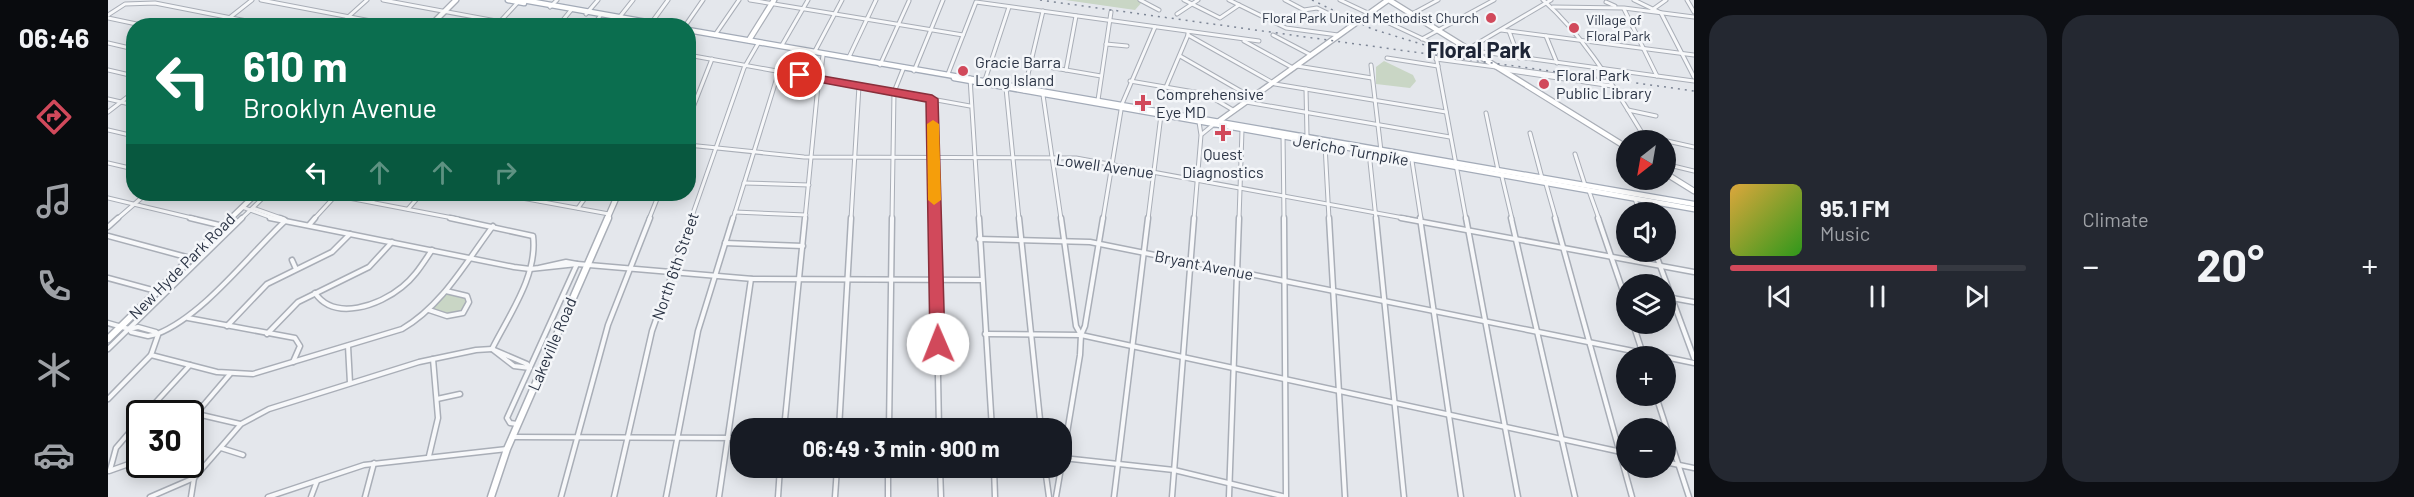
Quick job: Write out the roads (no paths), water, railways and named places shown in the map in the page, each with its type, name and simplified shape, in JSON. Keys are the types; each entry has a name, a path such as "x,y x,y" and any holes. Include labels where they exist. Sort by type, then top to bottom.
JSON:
{"main road":[{"path":"437,18 456,0"},
{"path":"508,0 619,18"},
{"path":"1216,123 1389,0 1616,141"},
{"path":"748,40 773,2"},
{"path":"587,13 619,18"},
{"path":"600,16 611,15"},
{"name":"Jericho Turnpike","path":"696,32 985,80 1045,95 1121,106 1283,135 1325,145 1381,152 1502,177 1694,209"},
{"name":"Jericho Turnpike","path":"759,42 814,52"},
{"name":"Jericho Turnpike","path":"824,54 880,64"},
{"name":"Jericho Turnpike","path":"915,70 948,74 1005,88 1098,100 1161,116 1216,123 1242,130 1307,136 1369,150"},
{"path":"1045,95 1086,98"},
{"name":"Jericho Turnpike","path":"1381,152 1412,161 1498,170 1694,204"},
{"path":"1676,178 1694,191"},
{"name":"New Hyde Park Road","path":"108,339 248,201"},
{"name":"Lakeville Road","path":"489,497 507,449 615,201"}],"street":[{"path":"230,17 252,0"},
{"path":"261,0 358,18"},
{"path":"348,16 367,0"},
{"path":"383,0 483,18"},
{"path":"551,6 557,0"},
{"path":"587,13 598,0"},
{"path":"619,18 633,0"},
{"path":"656,18 668,0"},
{"path":"691,18 703,0"},
{"path":"715,34 739,0"},
{"path":"750,0 963,35"},
{"path":"782,45 808,0"},
{"path":"814,52 842,0"},
{"path":"849,57 876,0"},
{"path":"915,70 943,0"},
{"path":"1140,0 1146,1 1159,10"},
{"path":"1185,0 1220,18 1239,5"},
{"path":"1177,14 1198,0"},
{"path":"1229,0 1286,28 1339,35"},
{"path":"1285,0 1305,10 1317,8 1352,25"},
{"path":"1340,0 1434,45 1601,69 1694,79"},
{"path":"1412,14 1438,0"},
{"path":"1422,39 1494,0"},
{"path":"1470,50 1545,1 1551,0"},
{"path":"1634,0 1661,13 1694,79"},
{"path":"1649,11 1666,0"},
{"path":"1687,0 1694,12"},
{"path":"503,18 521,1"},
{"path":"880,64 909,1"},
{"path":"1545,1 1564,17 1582,40 1640,130"},
{"path":"1596,8 1607,1 1619,8"},
{"path":"948,74 976,2 1258,41"},
{"path":"108,16 125,4 149,3 235,18"},
{"path":"985,80 1009,7"},
{"path":"1552,7 1624,8 1694,17"},
{"path":"1624,8 1657,76"},
{"path":"564,18 571,10"},
{"path":"1024,89 1043,11"},
{"path":"1098,100 1111,12"},
{"path":"108,16 126,21"},
{"path":"1066,70 1076,16"},
{"path":"1069,418 1080,355 1081,335 1085,326 1121,106 1155,27"},
{"path":"1502,30 1694,55"},
{"path":"1509,31 1519,58"},
{"path":"1166,87 1188,33"},
{"path":"1188,33 1272,82 1446,112"},
{"path":"1273,35 1311,55"},
{"path":"1546,36 1557,63"},
{"path":"1240,39 1295,67 1372,78"},
{"name":"North 6th Street","path":"614,497 652,331 746,66 759,42"},
{"path":"108,43 126,47"},
{"path":"1106,44 1127,46"},
{"path":"1434,45 1518,497"},
{"path":"785,418 824,54"},
{"path":"1179,56 1251,98"},
{"path":"696,57 970,106"},
{"path":"1387,58 1438,66"},
{"path":"1436,59 1500,68 1511,72 1611,84"},
{"path":"696,100 712,60"},
{"path":"1031,63 1101,76"},
{"path":"1371,65 1381,152"},
{"path":"889,418 894,92 904,68"},
{"path":"108,70 126,74"},
{"path":"666,497 698,331 779,72"},
{"path":"969,79 991,418"},
{"path":"1130,81 1206,94 1233,110"},
{"path":"840,418 860,86"},
{"path":"1005,88 1040,418"},
{"path":"1306,89 1307,136"},
{"path":"1045,95 1076,326 1081,335"},
{"path":"108,112 126,98"},
{"path":"108,99 126,103"},
{"path":"932,99 939,418"},
{"path":"1245,102 1450,137"},
{"path":"1627,110 1656,116"},
{"path":"1486,113 1498,170"},
{"path":"1114,497 1161,116"},
{"path":"1172,497 1201,135 1199,122"},
{"path":"1201,135 1216,123"},
{"path":"108,130 126,134"},
{"path":"1229,497 1242,130"},
{"path":"1530,133 1542,178"},
{"path":"1072,461 1174,470 1286,497 1283,135"},
{"path":"1676,143 1694,147"},
{"path":"1325,145 1345,497"},
{"name":"Lowell Avenue","path":"696,146 812,157 1076,158 1694,272"},
{"path":"1369,150 1404,497"},
{"path":"1575,154 1618,274"},
{"path":"1412,161 1461,497"},
{"path":"108,163 126,167"},
{"path":"1676,170 1694,171"},
{"path":"1502,177 1575,497"},
{"path":"744,183 809,185"},
{"path":"1546,184 1616,441"},
{"path":"108,198 223,226"},
{"path":"108,227 138,201"},
{"path":"108,349 259,201"},
{"path":"309,225 331,201"},
{"path":"368,201 527,232 533,236 535,243 530,269 492,349"},
{"path":"408,209 415,201"},
{"path":"540,201 609,214"},
{"path":"578,208 583,201"},
{"path":"561,497 608,325 656,201"},
{"path":"242,207 285,221 530,269 577,264 751,279 982,280"},
{"path":"735,212 806,215"},
{"path":"108,399 151,355 158,335 187,318 285,221"},
{"path":"151,355 230,374 253,374 402,329 429,310 446,291 493,226"},
{"path":"227,326 267,284 332,252 350,234"},
{"path":"108,236 191,258"},
{"name":"Bryant Avenue","path":"979,239 1064,240 1099,244 1616,348"},
{"path":"267,334 293,306 369,267 392,242"},
{"path":"725,243 803,246"},
{"path":"315,293 323,304 337,308 358,307 376,302 405,284 432,250"},
{"path":"292,260 296,269"},
{"path":"1659,262 1663,274"},
{"path":"518,424 510,423 507,418 577,264"},
{"path":"108,278 157,291"},
{"path":"719,497 751,279"},
{"path":"429,310 448,318 458,316 466,310 469,302 466,296 446,291"},
{"path":"1676,299 1694,302"},
{"path":"1676,309 1694,358"},
{"path":"187,318 297,340 299,352 292,363"},
{"path":"108,323 129,329 138,327 156,332 158,335"},
{"path":"985,334 1081,335 1616,451"},
{"path":"348,346 350,383"},
{"path":"204,467 241,424 269,409 433,359 492,349 514,365 541,372"},
{"path":"429,456 438,418 433,359"},
{"name":"Bryant Avenue","path":"1676,359 1694,363"},
{"path":"158,400 190,365"},
{"path":"204,406 230,374"},
{"path":"437,399 460,394"},
{"path":"1659,406 1689,497"},
{"path":"204,416 241,424"},
{"path":"109,471 116,448 126,436"},
{"path":"513,437 728,438"},
{"path":"221,448 243,455"},
{"path":"268,497 374,463 507,449"},
{"path":"365,497 374,463"},
{"path":"1676,464 1694,468"},
{"path":"109,471 126,465"},
{"path":"150,497 194,478"},
{"path":"191,497 194,478"},
{"path":"778,497 779,478"},
{"path":"835,497 836,478"},
{"path":"888,478 888,497"},
{"path":"940,478 941,497"},
{"path":"994,478 995,497"},
{"path":"1047,478 1050,497"},
{"path":"1056,497 1059,478"},
{"path":"1627,478 1632,497"},
{"path":"312,497 317,480"}],"railway":[{"path":"1040,0 1694,91"},
{"path":"1312,0 1372,29 1431,47"}],"place":[{"name":"Floral Park United Methodist Church","path":"1491,18"},
{"name":"Village of Floral Park","path":"1574,28"},
{"name":"Gracie Barra Long Island","path":"963,71"},
{"name":"Floral Park Public Library","path":"1544,84"},
{"name":"Comprehensive Eye MD","path":"1143,103"},
{"name":"Quest Diagnostics","path":"1223,133"}],"district":[{"name":"Floral Park","path":"1479,50"}]}
